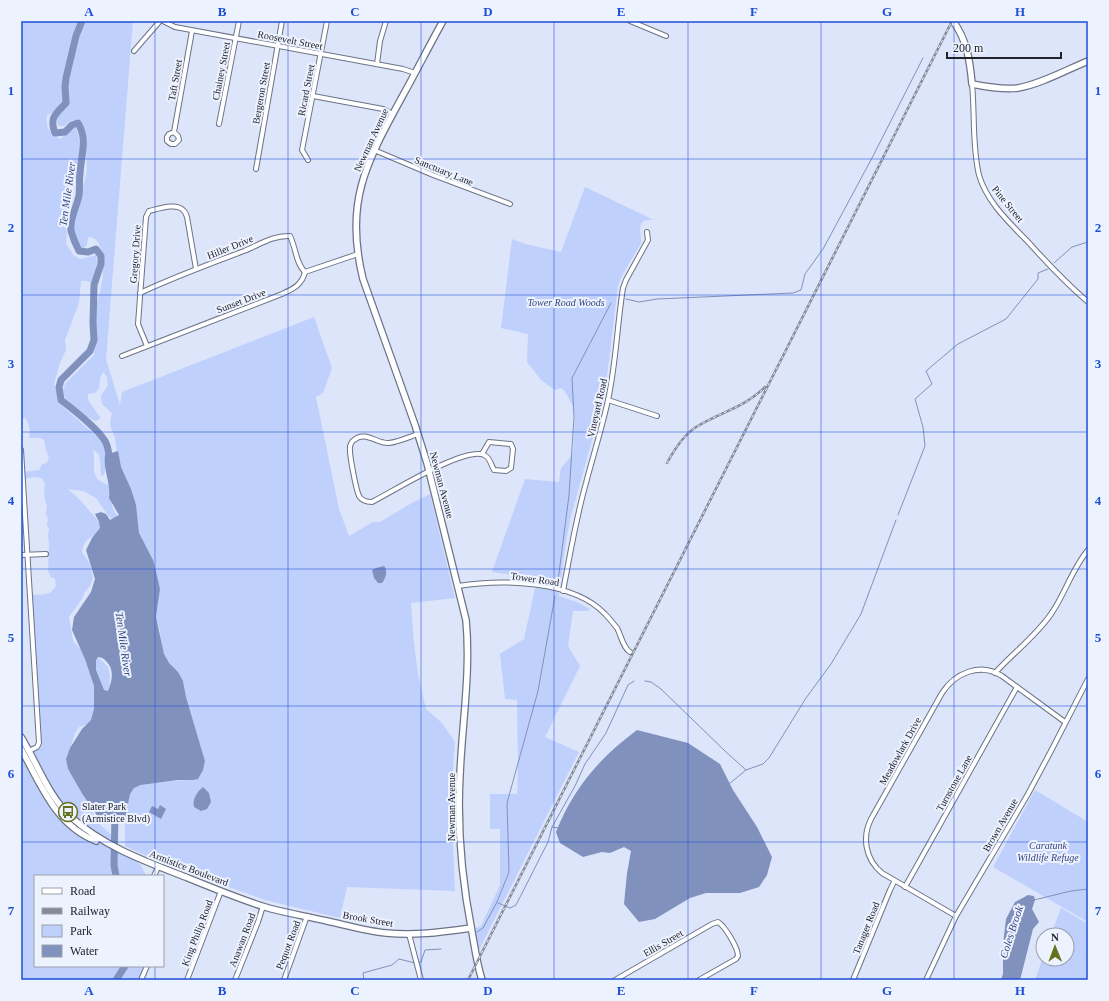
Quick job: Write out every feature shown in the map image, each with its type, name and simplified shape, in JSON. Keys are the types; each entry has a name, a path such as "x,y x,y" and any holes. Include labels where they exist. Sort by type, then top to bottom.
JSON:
{"main road":[{"name":"Newman Avenue","path":"443,21 374,150 363,176 358,195 355,218 358,254 363,279 418,434 466,620 468,639 460,776 459,825 463,876 477,963 482,980"},
{"name":"Pine Street","path":"953,21 962,36 967,49 972,84"},
{"path":"972,84 995,88 1019,88 1039,82 1088,61"},
{"name":"Armistice Boulevard","path":"21,737 48,788 62,808 86,830 108,844"},
{"name":"Armistice Boulevard","path":"21,749 40,787 64,819 74,829 92,839 108,844 158,867 264,906"},
{"name":"Brook Street","path":"264,906 360,929 385,933 430,934 471,928"}],"street":[{"name":"Roosevelt Street","path":"161,21 175,27 192,31 377,64 415,73"},
{"path":"134,51 161,21"},
{"name":"Chainey Street","path":"219,124 239,21"},
{"name":"Bergeron Street","path":"256,169 282,21"},
{"name":"Ricard Street","path":"308,160 302,150 327,21"},
{"path":"377,64 380,41 386,21"},
{"path":"630,21 666,36"},
{"name":"Taft Street","path":"174,132 192,31"},
{"name":"Pine Street","path":"972,84 977,162 984,188 991,200 1021,235 1060,277 1088,302"},
{"path":"313,96 386,110 393,114"},
{"name":"Sanctuary Lane","path":"374,150 433,175 510,204"},
{"name":"Gregory Drive","path":"147,346 138,324 146,217 149,212 171,207 179,207 184,211 187,217 196,269"},
{"name":"Vineyard Road","path":"563,591 579,509 595,454 608,400 622,288 648,240 647,232"},
{"name":"Hiller Drive","path":"140,293 165,281 273,238 282,236 290,236 300,268 305,272"},
{"path":"305,272 358,254"},
{"name":"Sunset Drive","path":"122,356 297,287 304,278 305,272"},
{"path":"608,400 657,416"},
{"path":"418,434 388,443 369,437 359,436 353,440 350,447 356,486 359,496 363,500 372,502 407,482 476,454 482,454 487,457 494,470 506,471 511,468 513,449 511,444 489,442 482,454"},
{"path":"21,450 39,743 37,747 29,751"},
{"path":"996,673 1038,630 1050,615 1077,565 1088,550"},
{"path":"21,555 46,554"},
{"name":"Tower Road","path":"458,586 474,583 498,582 539,586 563,591 584,598 598,606 616,627 627,650 630,652"},
{"name":"Meadowlark Drive","path":"956,916 894,882 878,870 869,855 866,840 869,824 946,686 954,678 970,672 985,671 996,673 1065,722"},
{"name":"Brown Avenue","path":"926,980 956,916 1028,794 1088,679"},
{"name":"Turnstone Lane","path":"905,887 1017,687"},
{"path":"154,875 158,867"},
{"name":"Tanager Road","path":"853,980 894,882"},
{"name":"King Philip Road","path":"187,980 221,891"},
{"name":"Anawan Road","path":"236,980 264,906"},
{"name":"Pequot Road","path":"284,980 307,916"},
{"name":"Ellis Street","path":"615,980 712,924 718,922 723,926 736,949 738,956 736,959 699,980"},
{"path":"409,934 421,980"},
{"path":"141,980 147,967"}],"green space":[{"path":"21,21 133,21 106,359 120,405 122,392 314,317 332,368 323,393 316,397 339,509 349,536 373,522 380,522 430,494 455,598 411,603 418,674 426,709 442,723 455,742 451,798 455,891 347,887 340,918 265,900 160,862 125,846 125,824 128,798 134,788 153,783 193,780 205,761 186,697 183,681 164,678 160,631 156,617 158,605 141,560 138,522 117,455 115,438 110,422 112,413 102,404 101,396 108,385 107,377 103,372 100,379 99,389 95,393 88,394 88,400 101,418 96,421 87,417 72,405 65,398 63,391 65,384 94,355 96,334 95,307 100,293 103,276 102,251 98,242 94,238 88,237 87,245 82,250 77,247 74,239 73,231 79,199 86,177 86,149 83,143 82,127 79,123 72,120 64,126 59,126 57,121 58,116 64,108 63,105 59,105 54,112 47,115 48,127 51,133 61,139 69,127 76,128 80,145 80,175 76,178 72,173 69,178 70,188 68,207 65,216 59,215 66,229 66,243 73,255 80,259 96,255 97,263 93,284 87,281 81,281 79,303 65,340 66,350 60,363 54,384 61,405 103,442 106,459 105,472 103,476 101,475 98,453 93,450 94,472 97,479 109,486 114,494 112,499 113,509 124,523 113,520 96,498 83,491 68,489 81,501 105,529 98,535 89,538 85,543 82,552 90,564 93,578 82,599 69,617 73,641 83,652 99,658 108,667 110,675 109,691 94,722 79,727 75,733 67,758 68,770 78,781 98,823 113,836 114,842 111,851 117,854 120,850 140,859 138,863 141,865 146,875 34,875 34,967 147,967 141,980 21,980 21,752 30,751 38,745 30,595 42,595 48,593 54,589 56,585 55,579 51,577 48,571 49,528 47,525 48,519 46,514 47,505 45,501 45,484 42,478 33,477 23,480 23,472 39,470 42,464 47,463 49,456 44,440 41,438 29,438 30,431 27,421 26,419 21,418"},
{"name":"Tower Road Woods","path":"585,187 654,220 644,221 641,224 641,243 618,285 605,393 570,520 565,548 559,596 577,602 590,609 588,611 573,611 568,646 580,666 545,737 579,752 479,950 474,929 481,926 500,885 500,829 490,829 490,794 517,794 517,700 505,699 500,654 524,639 537,579 492,572 525,479 559,482 561,468 573,452 575,416 573,406 564,390 561,388 555,390 541,380 527,362 528,334 501,328 512,239 525,244 561,252"},
{"name":"Caratunk Wildlife Refuge","path":"1035,790 1088,822 1088,922 993,867"},
{"path":"1061,908 1088,924 1088,980 1035,980 1040,967 1075,967 1075,927 1054,927"}],"water":[{"path":"118,451 121,467 131,489 136,505 139,533 153,560 160,589 156,617 164,654 183,681 186,697 205,761 203,770 198,779 141,785 134,788 130,794 126,813 126,823 115,822 103,824 83,795 68,769 66,759 70,748 82,729 91,720 94,709 94,686 85,659 72,630 74,617 91,592 95,579 86,550 92,538 100,528 95,514 101,512 106,514 110,520 119,515 109,498 105,455","holes":["98,657 105,660 111,668 112,676 108,691 104,690 96,670 96,660"]},
{"path":"384,566 386,570 385,579 382,583 378,583 374,578 372,570"},
{"path":"637,730 688,743 720,764 733,790 757,827 772,857 767,875 759,887 740,893 706,893 690,898 655,919 639,922 624,904 631,851 624,847 610,853 602,852 583,857 560,843 556,832 570,802 579,788 599,763"},
{"path":"203,787 209,793 211,802 207,809 201,811 194,807 194,798"},
{"path":"160,805 166,809 161,819 149,812 152,806 158,809"},
{"path":"1028,895 1034,896 1035,900 1032,909 1039,922 1033,929 1020,980 1001,980 1003,974 1003,944 1006,919 1015,902"}],"waterway":[{"name":"Ten Mile River","path":"82,21 76,36 66,78 66,103 54,116 53,128 55,133 65,132 72,125 78,123 81,129 83,135 83,148 79,192 71,222 71,231 79,251 88,252 96,249 101,256 101,264 94,285 94,340 90,351 61,380 59,387 61,400 91,425 105,441 110,463"},
{"path":"626,299 639,302 657,299 793,293 801,290 805,274 823,249 872,158 923,58"},
{"path":"1054,263 1072,247 1088,242"},
{"path":"898,515 925,446 923,427 915,399 932,384 926,371 958,344 1006,319 1038,279 1038,273 1048,269"},
{"path":"558,581 569,495 574,417 572,378 611,303"},
{"path":"729,784 746,770 763,764 769,758 806,698 831,664 861,614 896,520"},
{"path":"477,932 483,928 497,902 509,872 507,803 538,691 555,596"},
{"path":"498,903 510,908 516,905 548,842 552,827 575,786 585,764 606,733 628,685 634,681"},
{"path":"645,681 651,682 661,689 746,770"},
{"name":"Ten Mile River","path":"115,814 114,865 116,875"},
{"path":"552,827 559,828"},
{"name":"Coles Brook","path":"1034,900 1071,891 1088,889"},
{"path":"419,962 421,962 425,950 441,949"},
{"path":"364,980 363,973 392,965 399,959 415,963"},
{"name":"Ten Mile River","path":"116,980 124,967"}],"railway":[{"path":"468,980 952,21"},
{"path":"667,463 680,443 692,430 749,400 765,387"}],"place":[{"name":"Slater Park (Armistice Blvd)","path":"68,812"}]}
